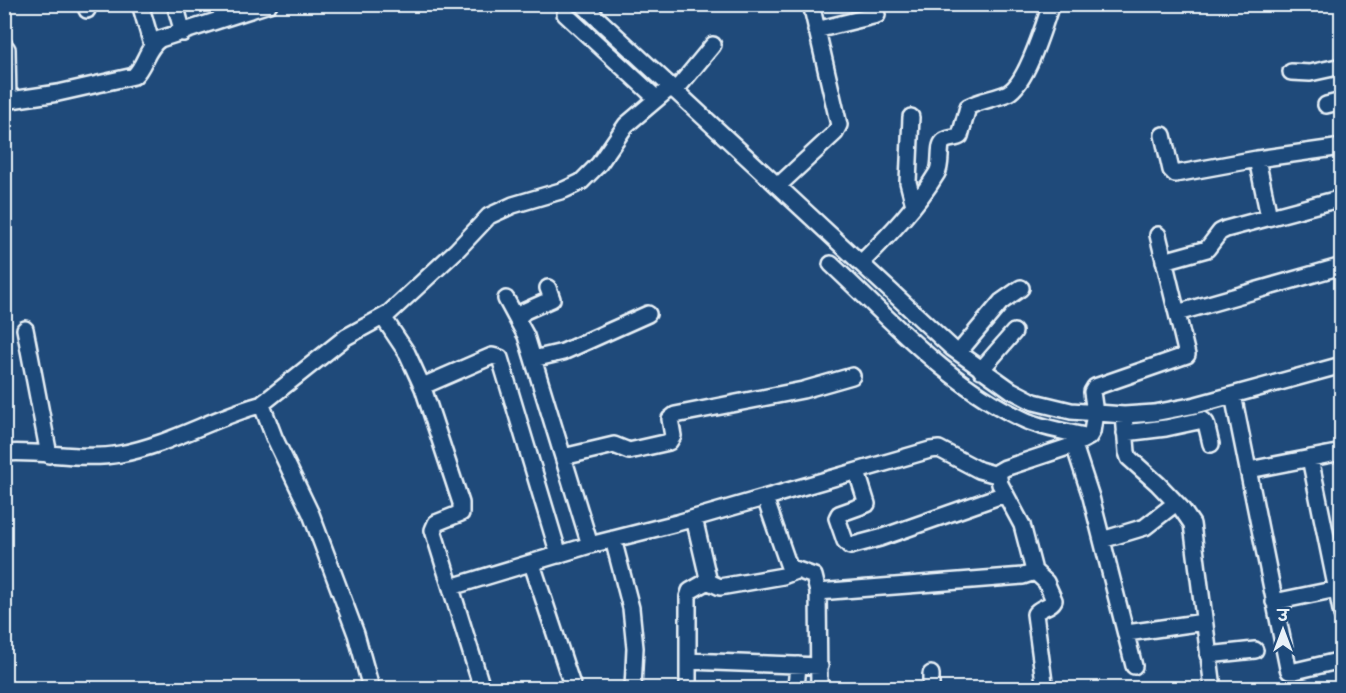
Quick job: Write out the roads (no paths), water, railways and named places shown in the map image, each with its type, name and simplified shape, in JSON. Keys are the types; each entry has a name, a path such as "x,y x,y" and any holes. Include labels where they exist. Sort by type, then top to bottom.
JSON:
{"street":[{"path":"140,4 152,45"},
{"path":"175,4 183,33"},
{"path":"4,45 7,49 6,101 58,93 134,76 141,68 152,45 160,39 183,33 248,7 269,4"},
{"path":"582,4 958,352 1011,390 1034,402 1071,411 1092,424"},
{"path":"779,185 837,129 838,122 811,4"},
{"path":"862,262 914,205 939,170 943,141 960,136 968,107 1010,92 1017,84 1034,51 1051,4"},
{"path":"565,14 656,98"},
{"path":"816,30 877,15"},
{"path":"371,688 356,634 318,533 300,489 274,437 263,404 265,399 346,337 393,310 457,250 489,216 513,205 564,190 580,182 599,164 626,125 656,98 673,89 713,45"},
{"path":"1291,72 1310,73 1341,66"},
{"path":"1326,105 1341,101"},
{"path":"911,117 908,182 914,205"},
{"path":"1163,135 1171,170 1175,174 1341,147"},
{"path":"1257,159 1269,217"},
{"path":"1164,261 1207,249 1220,232 1226,229 1341,198"},
{"path":"997,475 1005,468 1074,445 1092,424 1092,392 1095,387 1187,355 1158,234"},
{"path":"831,264 953,377 1029,422 1125,424 1166,428 1203,420 1206,423 1210,444"},
{"path":"1177,313 1341,266"},
{"path":"517,318 522,313 552,299 548,288"},
{"path":"958,352 1001,302 1021,288"},
{"path":"506,299 526,336 590,545"},
{"path":"533,359 563,352 648,314"},
{"path":"383,317 407,353 423,386 462,508 460,513 436,523 433,530 482,688"},
{"path":"25,329 49,454"},
{"path":"981,370 1014,332"},
{"path":"423,386 492,356 500,358 559,555"},
{"path":"1125,424 1154,413 1234,400 1341,365"},
{"path":"562,457 614,445 629,451 669,442 673,436 670,419 675,415 803,390 852,376"},
{"path":"1234,400 1289,671 1341,660"},
{"path":"4,453 102,456 126,453 186,434 245,409 263,404"},
{"path":"1125,424 1129,458 1176,503 1190,520 1193,528 1213,688"},
{"path":"1074,445 1102,540 1134,666"},
{"path":"451,587 590,545 694,518 930,450 939,449 979,470 997,475"},
{"path":"1249,470 1341,452"},
{"path":"1310,458 1339,589 1341,615"},
{"path":"857,472 867,503 865,506 839,514 837,518 844,541 850,546 880,538 1005,494"},
{"path":"997,475 1022,525 1034,571 1046,582 1054,600 1053,603 1037,610 1035,614 1044,682"},
{"path":"765,498 789,567 814,576 818,592 819,688"},
{"path":"1102,540 1145,528 1176,503"},
{"path":"694,518 707,581"},
{"path":"613,539 631,608 635,648 633,688"},
{"path":"532,564 573,688"},
{"path":"707,581 720,587 774,578 796,571"},
{"path":"818,592 1023,576 1034,571"},
{"path":"688,688 689,593 707,581"},
{"path":"1274,602 1339,589"},
{"path":"1127,633 1204,622"},
{"path":"1208,655 1255,650"},
{"path":"688,661 820,666"},
{"path":"796,688 798,665"}]}
